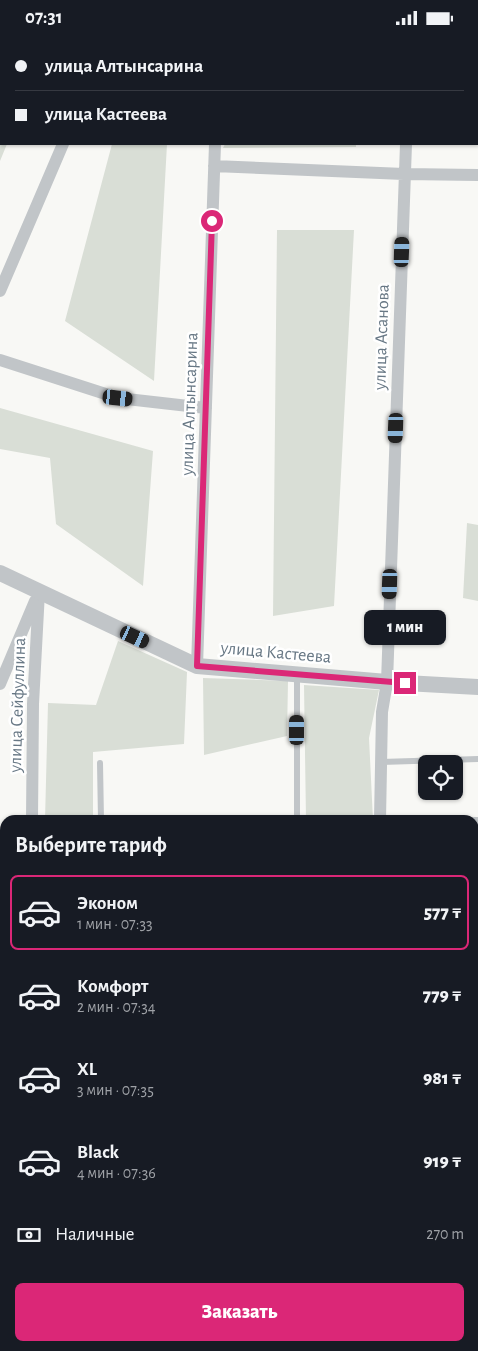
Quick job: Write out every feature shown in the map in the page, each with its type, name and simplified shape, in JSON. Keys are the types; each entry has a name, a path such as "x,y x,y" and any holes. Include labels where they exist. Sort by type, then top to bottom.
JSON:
{"street":[{"path":"0,291 63,145"},
{"name":"улица Алтынсарина","path":"197,666 216,145"},
{"name":"улица Асанова","path":"380,815 382,712 387,682 406,145"},
{"path":"214,166 404,174 478,175"},
{"path":"0,360 118,398 206,408"},
{"name":"улица Кастеева","path":"0,573 197,666 387,682 478,687"},
{"path":"0,684 39,592"},
{"name":"улица Сейфуллина","path":"32,815 33,704 39,592"}],"lane":[{"path":"297,674 297,815"},
{"path":"381,762 478,759"},
{"path":"100,763 101,815"}],"shaded area":[{"path":"0,145 7,145 0,161"},
{"path":"112,145 167,145 154,381 65,321"},
{"path":"224,145 356,145 356,147 223,148"},
{"path":"277,230 354,230 334,606 273,616"},
{"path":"0,408 153,451 143,586 56,524 50,458 0,449"},
{"path":"467,523 478,525 478,601 463,598"},
{"path":"118,641 187,672 184,744 93,752 93,815 45,815 48,703 96,705"},
{"path":"203,678 288,681 287,736 204,755"},
{"path":"304,685 379,690 369,738 373,815 306,815"}],"route":[{"path":"212,221 197,666 405,683"}]}
